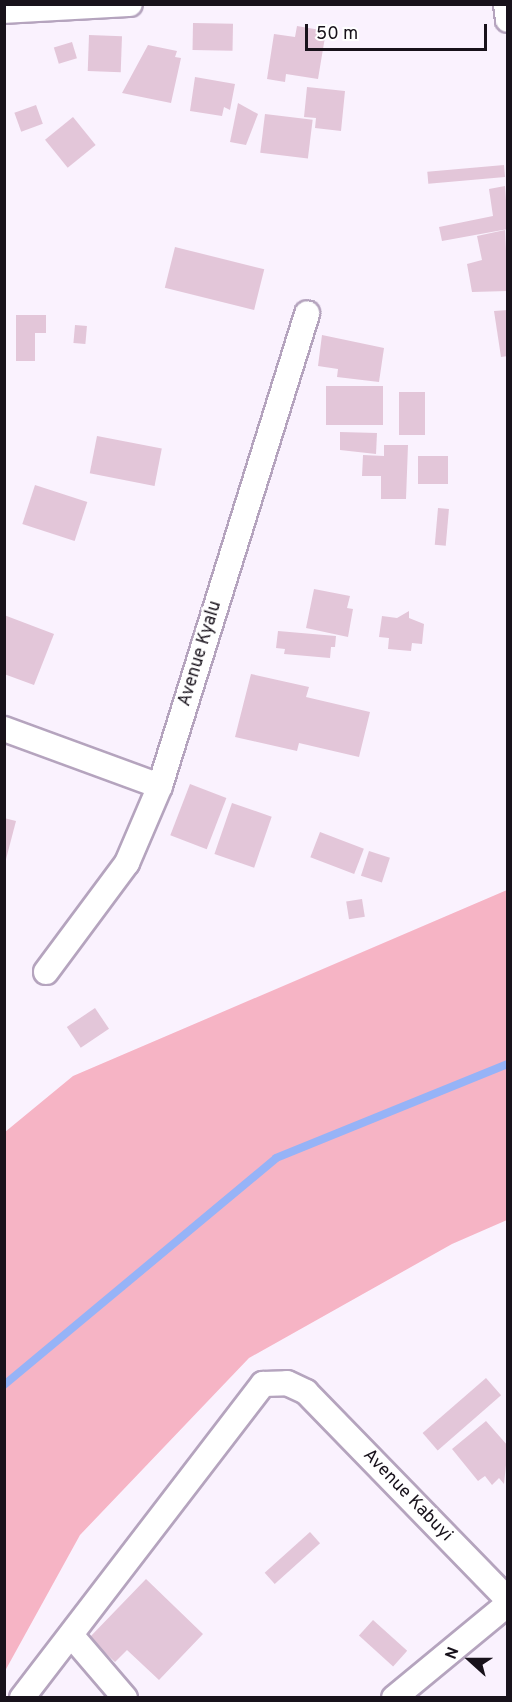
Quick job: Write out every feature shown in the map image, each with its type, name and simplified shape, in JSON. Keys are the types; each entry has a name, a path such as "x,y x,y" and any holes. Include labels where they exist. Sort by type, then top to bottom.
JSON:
{"street":[{"path":"4,11 130,4"},
{"path":"506,4 507,20"},
{"name":"Avenue Kyalu","path":"46,972 127,863 160,786 307,313"},
{"path":"4,729 160,786"},
{"name":"Avenue Kabuyi","path":"70,1635 263,1384 287,1383 306,1392 507,1602"},
{"path":"394,1698 507,1602"},
{"path":"22,1698 70,1635 125,1698"}],"shaded area":[{"path":"507,890 507,1220 452,1244 249,1358 80,1535 5,1671 5,1132 73,1076"}],"building":[{"path":"193,23 233,24 233,51 193,50"},
{"path":"297,26 326,31 318,79 286,74 285,82 267,79 274,34 295,37"},
{"path":"89,35 122,36 121,72 88,71"},
{"path":"72,42 77,58 59,64 54,48"},
{"path":"148,45 177,51 175,57 181,58 171,103 122,93"},
{"path":"195,77 235,84 230,110 224,107 222,116 190,111"},
{"path":"307,87 345,91 341,131 315,128 316,118 304,117"},
{"path":"238,103 258,114 246,145 230,142"},
{"path":"36,105 43,124 21,132 14,113"},
{"path":"265,114 313,120 308,159 260,153"},
{"path":"73,117 96,145 68,168 45,140"},
{"path":"504,165 505,177 428,184 427,172"},
{"path":"505,186 508,229 442,241 439,227 493,216 489,189"},
{"path":"505,230 508,291 472,292 467,264 482,260 477,236"},
{"path":"175,247 264,269 254,310 165,288"},
{"path":"508,310 508,356 501,357 494,311"},
{"path":"16,315 46,315 46,333 35,333 35,361 16,361"},
{"path":"75,325 87,326 85,344 73,343"},
{"path":"322,335 384,348 379,382 337,377 338,369 318,366"},
{"path":"326,386 383,386 383,425 326,425"},
{"path":"399,392 425,392 425,435 399,435"},
{"path":"340,432 377,433 376,454 340,450"},
{"path":"97,436 162,449 155,486 90,473"},
{"path":"384,445 408,445 406,499 381,499 381,476 362,476 363,455 384,456"},
{"path":"418,456 448,456 448,484 418,484"},
{"path":"35,485 87,502 75,541 22,524"},
{"path":"438,508 449,509 446,546 435,545"},
{"path":"314,589 350,596 347,608 353,609 348,637 306,628"},
{"path":"409,611 409,618 424,624 422,644 412,643 411,651 388,649 389,638 379,637 382,616 397,618"},
{"path":"4,615 54,634 34,685 4,674"},
{"path":"278,631 336,636 335,647 331,647 330,658 284,654 285,649 276,648"},
{"path":"251,674 309,687 306,697 370,712 359,757 299,743 297,751 235,737"},
{"path":"190,784 226,798 207,849 170,835"},
{"path":"232,803 272,817 254,868 214,854"},
{"path":"4,818 16,821 5,863 4,863"},
{"path":"320,832 364,849 354,874 310,857"},
{"path":"369,851 390,858 382,883 361,876"},
{"path":"362,899 365,917 349,919 346,902"},
{"path":"95,1008 109,1029 81,1048 67,1027"},
{"path":"486,1378 501,1395 438,1450 423,1433"},
{"path":"486,1421 508,1446 504,1484 499,1478 492,1485 485,1476 478,1481 452,1449"},
{"path":"310,1532 320,1543 275,1584 265,1573"},
{"path":"146,1579 203,1634 159,1680 127,1650 115,1662 89,1638"},
{"path":"373,1620 407,1651 393,1666 359,1636"}],"waterway":[{"path":"4,1385 276,1158 508,1064"}]}
